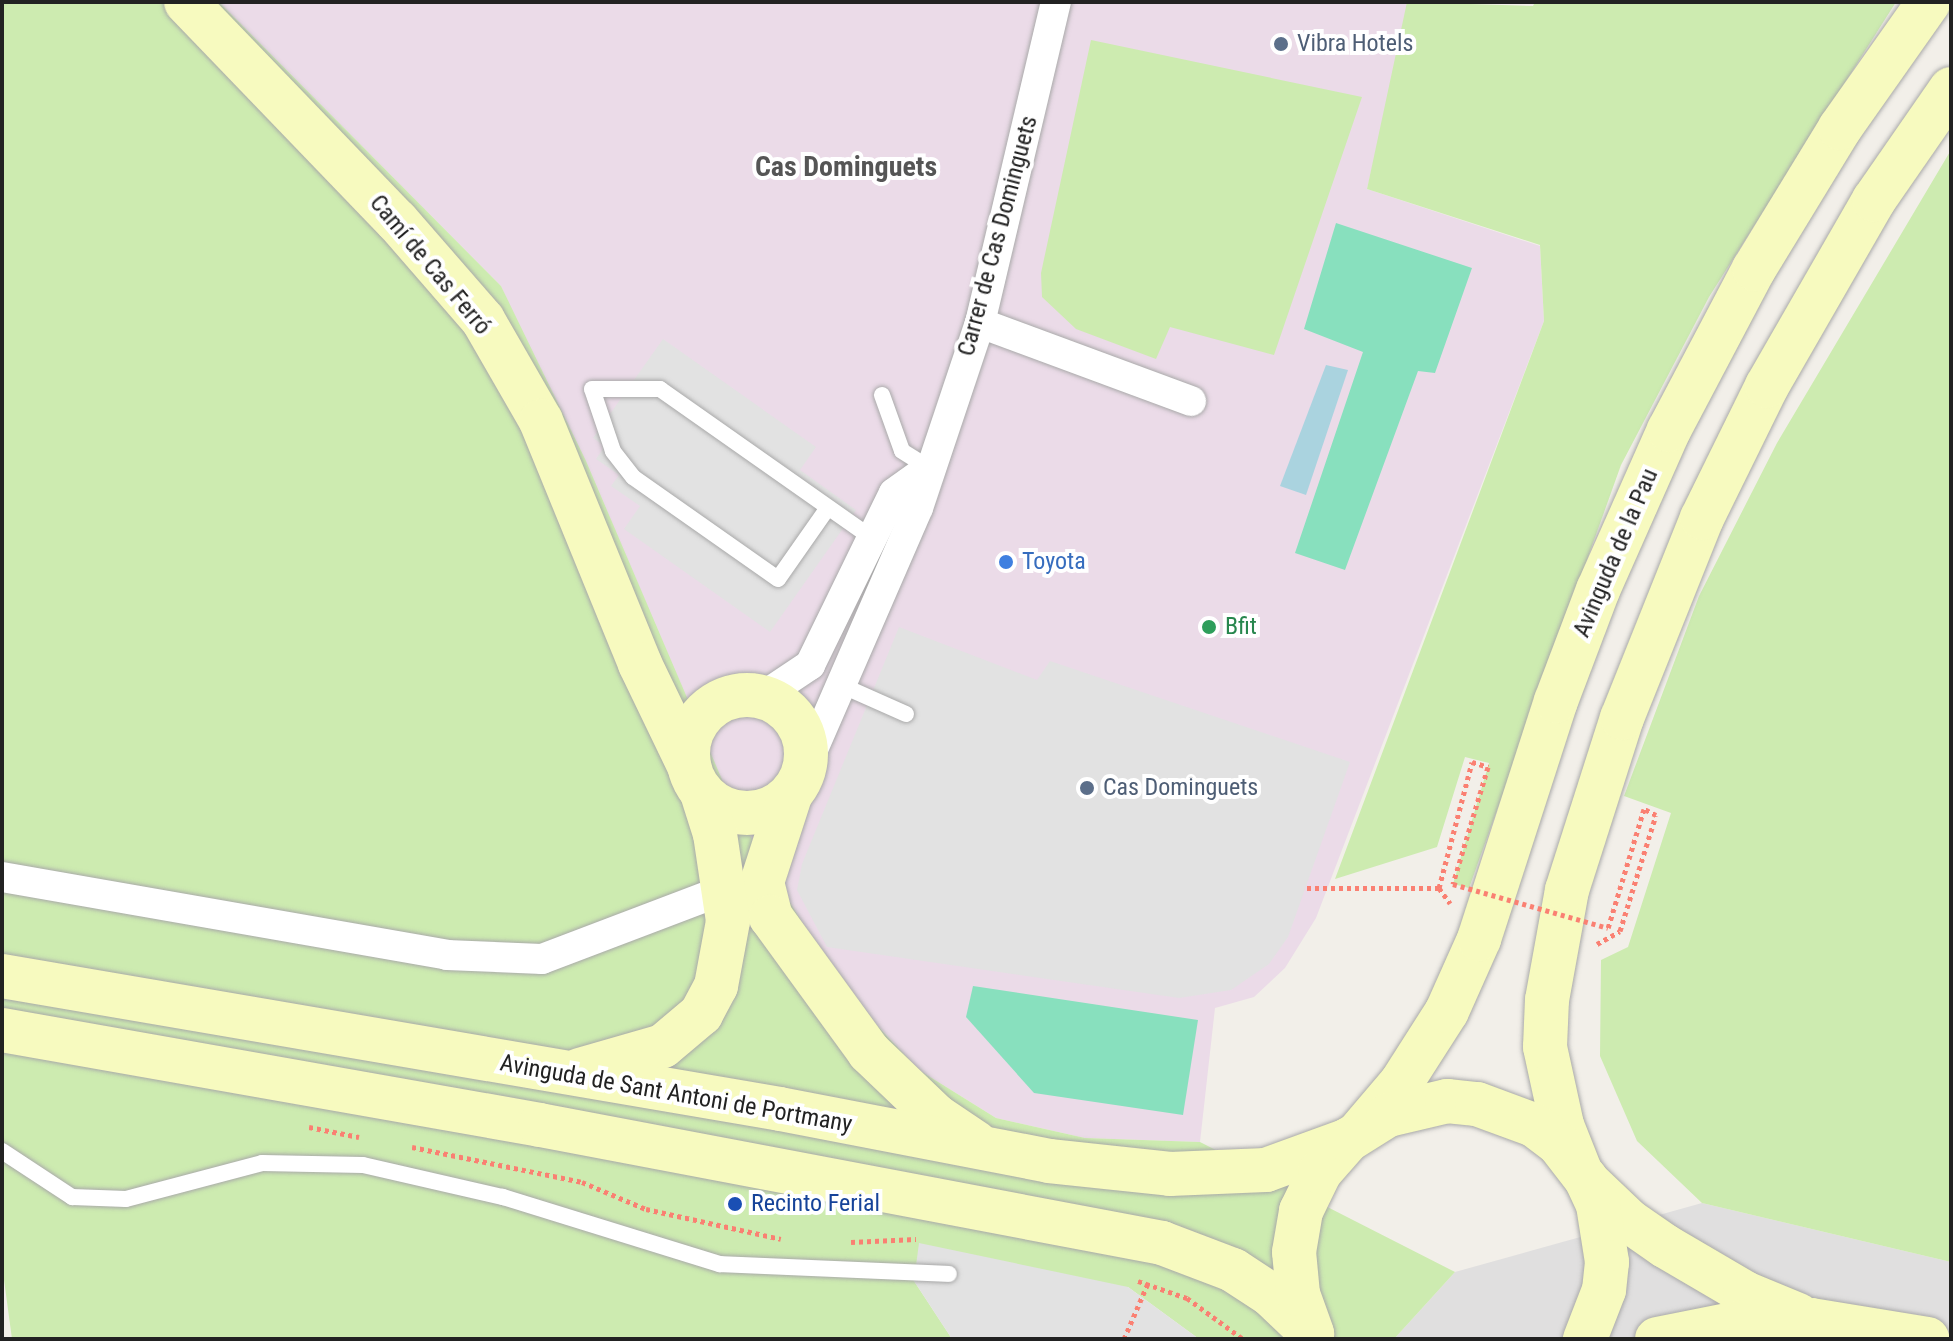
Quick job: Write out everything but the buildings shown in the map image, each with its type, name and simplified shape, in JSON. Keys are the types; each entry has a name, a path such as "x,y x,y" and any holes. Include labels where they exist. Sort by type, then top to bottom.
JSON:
{"main road":[{"name":"Camí de Cas Ferró","path":"186,2 397,221 483,320 541,421 640,664 696,780"},
{"name":"Avinguda de la Pau","path":"1314,1337 1294,1273 1296,1231 1320,1172 1401,1083 1447,1011 1479,939 1592,604 1669,430 1754,269 1840,128 1929,2"},
{"path":"1585,1339 1600,1304 1607,1262 1602,1219 1562,1125 1545,1047 1547,1000 1567,890 1622,718 1702,518 1767,386 1874,200 1951,89"},
{"path":"640,664 700,696 741,699 793,717 806,752 762,882 771,917 869,1052 936,1116 985,1149"},
{"path":"562,1074 663,1046 701,1014 725,955 724,890 696,780 691,734 741,699"},
{"path":"696,780 721,807 745,814 761,812 797,783"},
{"name":"Avinguda de Sant Antoni de Portmany","path":"2,976 780,1109 985,1149 1183,1175 1266,1170 1417,1106 1477,1104 1534,1125 1629,1221 1665,1246 1745,1293 1811,1320"},
{"path":"2,1030 540,1125 1162,1243 1233,1270 1271,1295 1314,1337"},
{"path":"1657,1339 1742,1322 1811,1320 1927,1339"}],"street":[{"name":"Carrer de Cas Dominguets","path":"797,783 843,686 918,508 980,323 1056,2"},
{"path":"980,323 1191,401"},
{"path":"741,699 810,665 827,639 869,536 894,493 929,468"},
{"path":"2,877 447,955 542,959 724,890"}],"lane":[{"path":"827,509 778,579 633,477 613,451 592,389 660,389 869,536"},
{"path":"882,395 902,451 929,468"},
{"path":"843,686 906,714"},
{"path":"2,1151 72,1197 126,1199 262,1163 363,1165 503,1197 720,1264 949,1274"}],"path":[{"path":"1439,888 1472,762 1488,767 1453,884 1608,928 1644,809 1656,815 1620,931 1592,947"},
{"path":"1307,888 1439,888"},
{"path":"1439,888 1456,911"},
{"path":"297,1125 374,1140"},
{"path":"405,1146 582,1182 646,1209 791,1241"},
{"path":"836,1242 928,1241"},
{"path":"1124,1339 1148,1285 1162,1243"},
{"path":"1124,1276 1187,1298 1243,1339"}],"shaded area":[{"path":"219,2 1411,2 1367,189 1540,246 1544,321 1316,918 1285,968 1254,997 1215,1008 1200,1142 1085,1138 996,1118 919,1070 870,1017 816,946 735,810 501,286"},
{"path":"663,339 816,447 800,470 856,510 770,632 624,529 640,506 611,486 619,475 596,459 605,446 593,438"},
{"name":"Cas Dominguets","path":"899,627 1037,680 1050,661 1350,762 1288,937 1269,964 1231,990 1179,998 827,947 797,890 802,864"},
{"path":"1702,1203 1951,1262 1951,1339 1394,1339 1455,1272"},
{"path":"919,1243 1128,1287 1199,1339 952,1339 914,1281"}],"green space":[{"path":"2,2 219,2 501,286 586,461 735,810 816,946 870,1018 919,1070 996,1118 1085,1138 1200,1142 1455,1272 1394,1339 1199,1339 1128,1287 914,1281 952,1339 12,1339 2,1265"},
{"path":"1407,2 1533,6 1535,2 1896,2 1709,297 1621,465 1469,888 1453,884 1489,763 1465,757 1437,847 1335,879 1544,321 1540,245 1367,189"},
{"path":"1091,40 1362,97 1274,355 1170,327 1156,359 1076,329 1042,297 1041,273"},
{"path":"1951,150 1951,1262 1702,1203 1637,1141 1600,1056 1601,960 1628,947 1671,813 1624,796 1699,596 1777,443"},
{"path":"1336,223 1472,268 1435,373 1418,371 1345,570 1295,553 1363,352 1304,329"},
{"path":"973,986 1198,1020 1183,1115 1034,1093 966,1017"}],"water":[{"path":"1326,365 1348,370 1306,495 1280,486"}],"place":[{"name":"Vibra Hotels","path":"1281,44"},
{"name":"Toyota","path":"1006,562"},
{"name":"Bfit","path":"1209,627"},
{"name":"Cas Dominguets","path":"1087,788"},
{"name":"Recinto Ferial","path":"735,1204"}],"district":[{"name":"Cas Dominguets","path":"846,167"}]}
